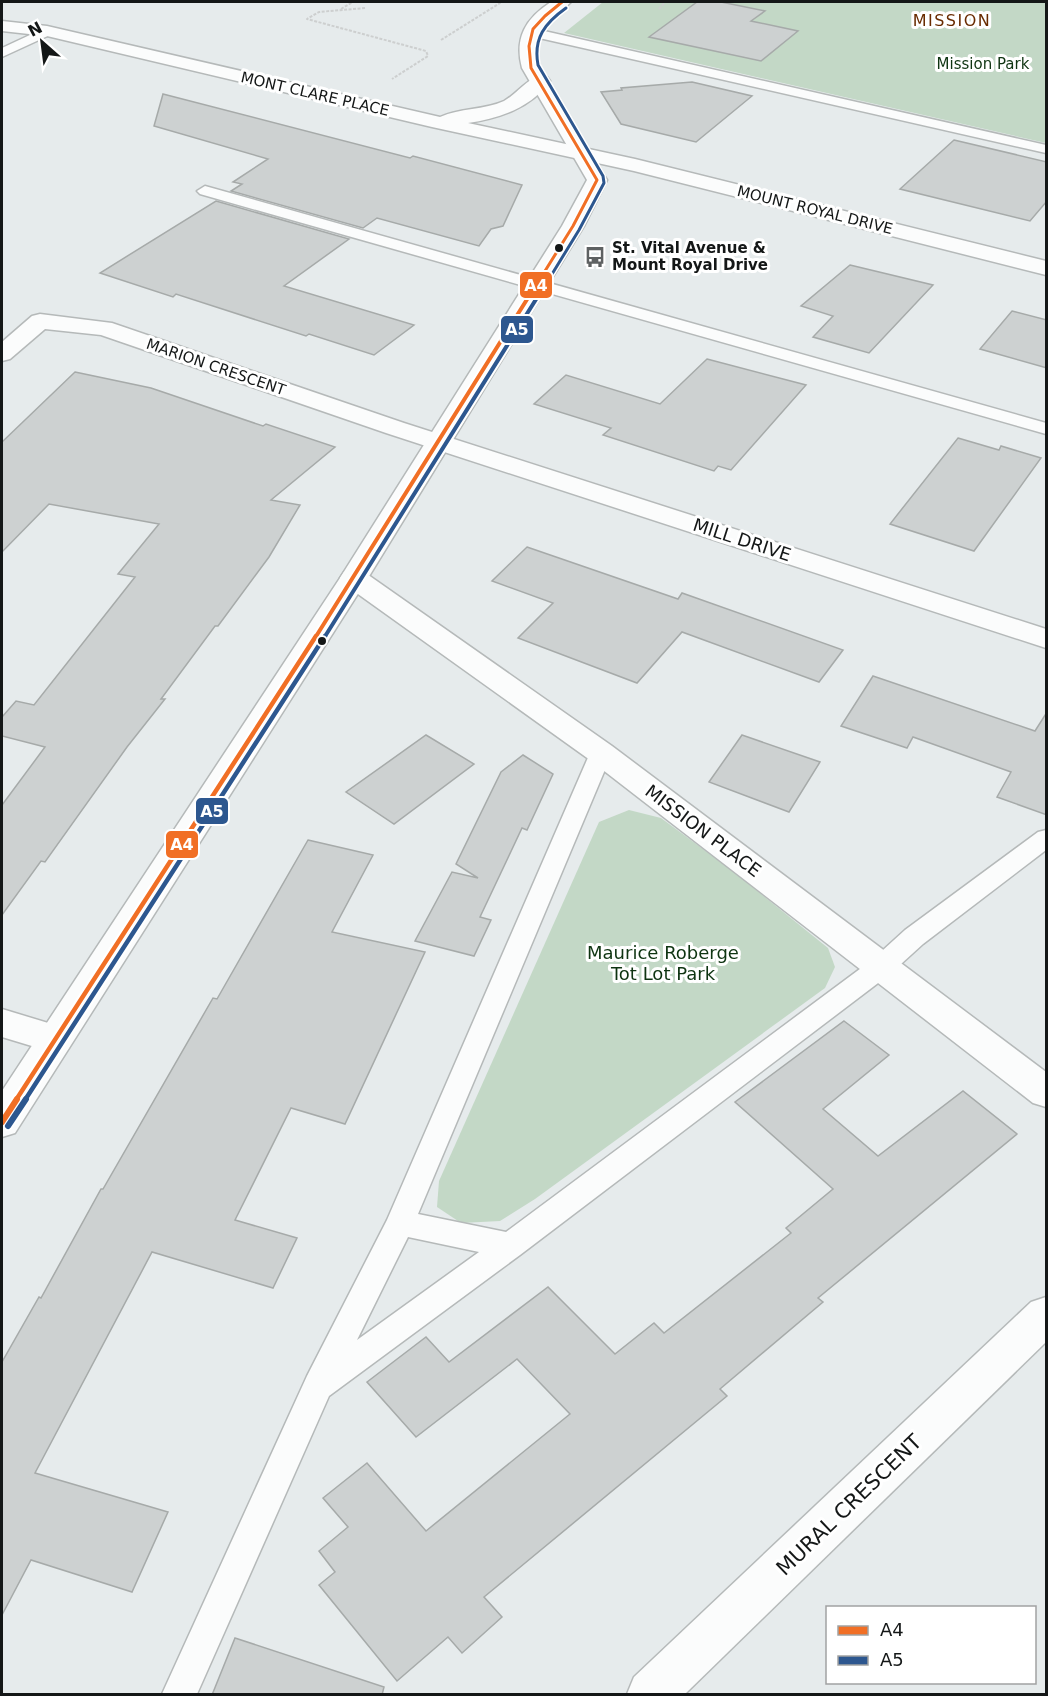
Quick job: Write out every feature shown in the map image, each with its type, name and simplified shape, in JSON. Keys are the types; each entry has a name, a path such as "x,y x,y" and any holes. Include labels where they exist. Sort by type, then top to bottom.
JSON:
{"street":[{"path":"2,1122 354,578 437,441 573,226 597,180 531,68 527,56 527,44 531,32 542,17 562,2"},
{"name":"MONT CLARE PLACE","path":"2,10 41,20 47,31"},
{"name":"MONT CLARE PLACE","path":"2,26 47,31 583,155"},
{"path":"432,121 495,111 524,97 540,81"},
{"name":"MOUNT ROYAL DRIVE","path":"583,155 635,165 1047,268"},
{"name":"MARION CRESCENT","path":"2,354 40,321 104,328 437,441"},
{"name":"MILL DRIVE","path":"437,441 1047,639"},
{"name":"MISSION PLACE","path":"354,578 601,753 1047,1092"},
{"path":"2,1023 55,1039"},
{"name":"MURAL CRESCENT","path":"651,1695 1047,1315"}],"lane":[{"path":"2,53 47,31"},
{"path":"531,32 1047,149"},
{"path":"205,191 1047,429"},
{"path":"179,1695 318,1386 400,1223 601,753"},
{"path":"318,1386 510,1246 881,967 914,938 1047,838"},
{"path":"400,1223 510,1246"}],"path":[{"path":"337,10 353,2"},
{"path":"441,40 500,3 498,2"},
{"path":"659,9 665,2"},
{"path":"365,8 320,12 307,19 426,51 428,56 384,84"}],"green space":[{"name":"Mission Park","path":"603,2 1046,2 1046,143 564,33"},
{"name":"Maurice Roberge Tot Lot Park","path":"629,810 661,818 734,872 828,948 835,967 825,988 535,1199 500,1221 461,1223 437,1207 439,1181 599,822"}],"building":[{"path":"697,2 721,2 765,11 751,21 798,31 761,61 649,37"},
{"path":"692,82 752,96 696,142 621,124 601,92 622,90 621,88"},
{"path":"163,94 522,185 503,226 491,229 479,246 377,218 363,228 231,191 242,184 233,182 268,159 154,126"},
{"path":"954,140 1047,162 1047,201 1030,221 900,189"},
{"path":"216,201 349,239 284,286 414,325 374,355 309,334 306,336 176,294 173,297 100,273"},
{"path":"850,265 933,285 869,353 813,337 833,316 801,306"},
{"path":"1012,311 1047,320 1047,368 980,349"},
{"path":"707,359 806,385 731,470 718,466 714,471 603,435 611,428 534,404 566,375 660,404"},
{"path":"75,372 151,388 263,426 266,424 335,447 271,500 300,505 269,557 161,699 165,699 127,747 45,862 41,861 2,915 2,805 45,747 2,736 2,717 16,701 34,705 135,577 118,574 159,524 49,504 2,552 2,442"},
{"path":"958,438 999,450 1001,446 1041,458 974,551 890,524"},
{"path":"527,547 678,599 682,593 843,650 819,682 682,632 637,683 518,638 553,603 492,581"},
{"path":"873,676 1035,731 1047,712 1047,815 997,797 1011,772 913,737 907,748 841,726"},
{"path":"426,735 474,764 394,824 346,792"},
{"path":"742,735 820,762 789,812 709,782"},
{"path":"523,755 553,774 527,830 522,828 480,917 491,920 474,956 415,941 452,872 478,878 456,864 501,772"},
{"path":"308,840 373,855 332,932 425,952 345,1124 291,1108 235,1220 297,1238 273,1288 152,1252 35,1473 168,1512 132,1592 31,1560 2,1615 2,1362 39,1297 41,1298 101,1189 213,998 217,999"},
{"path":"844,1021 889,1055 823,1109 878,1156 963,1091 1017,1134 818,1298 823,1302 720,1389 727,1396 484,1597 502,1617 462,1653 448,1637 397,1681 319,1585 335,1572 319,1551 348,1527 323,1498 367,1463 426,1531 570,1414 517,1359 416,1437 367,1382 426,1337 449,1362 548,1287 615,1354 654,1323 664,1333 791,1233 786,1228 833,1189 735,1102"},
{"path":"235,1638 384,1687 382,1695 212,1695"}],"transit line":[{"name":"A4","path":"2,1122 354,578 573,226 597,180 531,68 529,46 533,29 562,2"},
{"name":"A5","path":"8,1126 360,582 579,230 604,183 603,176 538,65 536,46 541,32 551,19 566,8"}],"place":[{"name":"St. Vital Avenue & Mount Royal Drive","path":"595,257"}],"district":[{"name":"MISSION","path":"952,20"}]}
